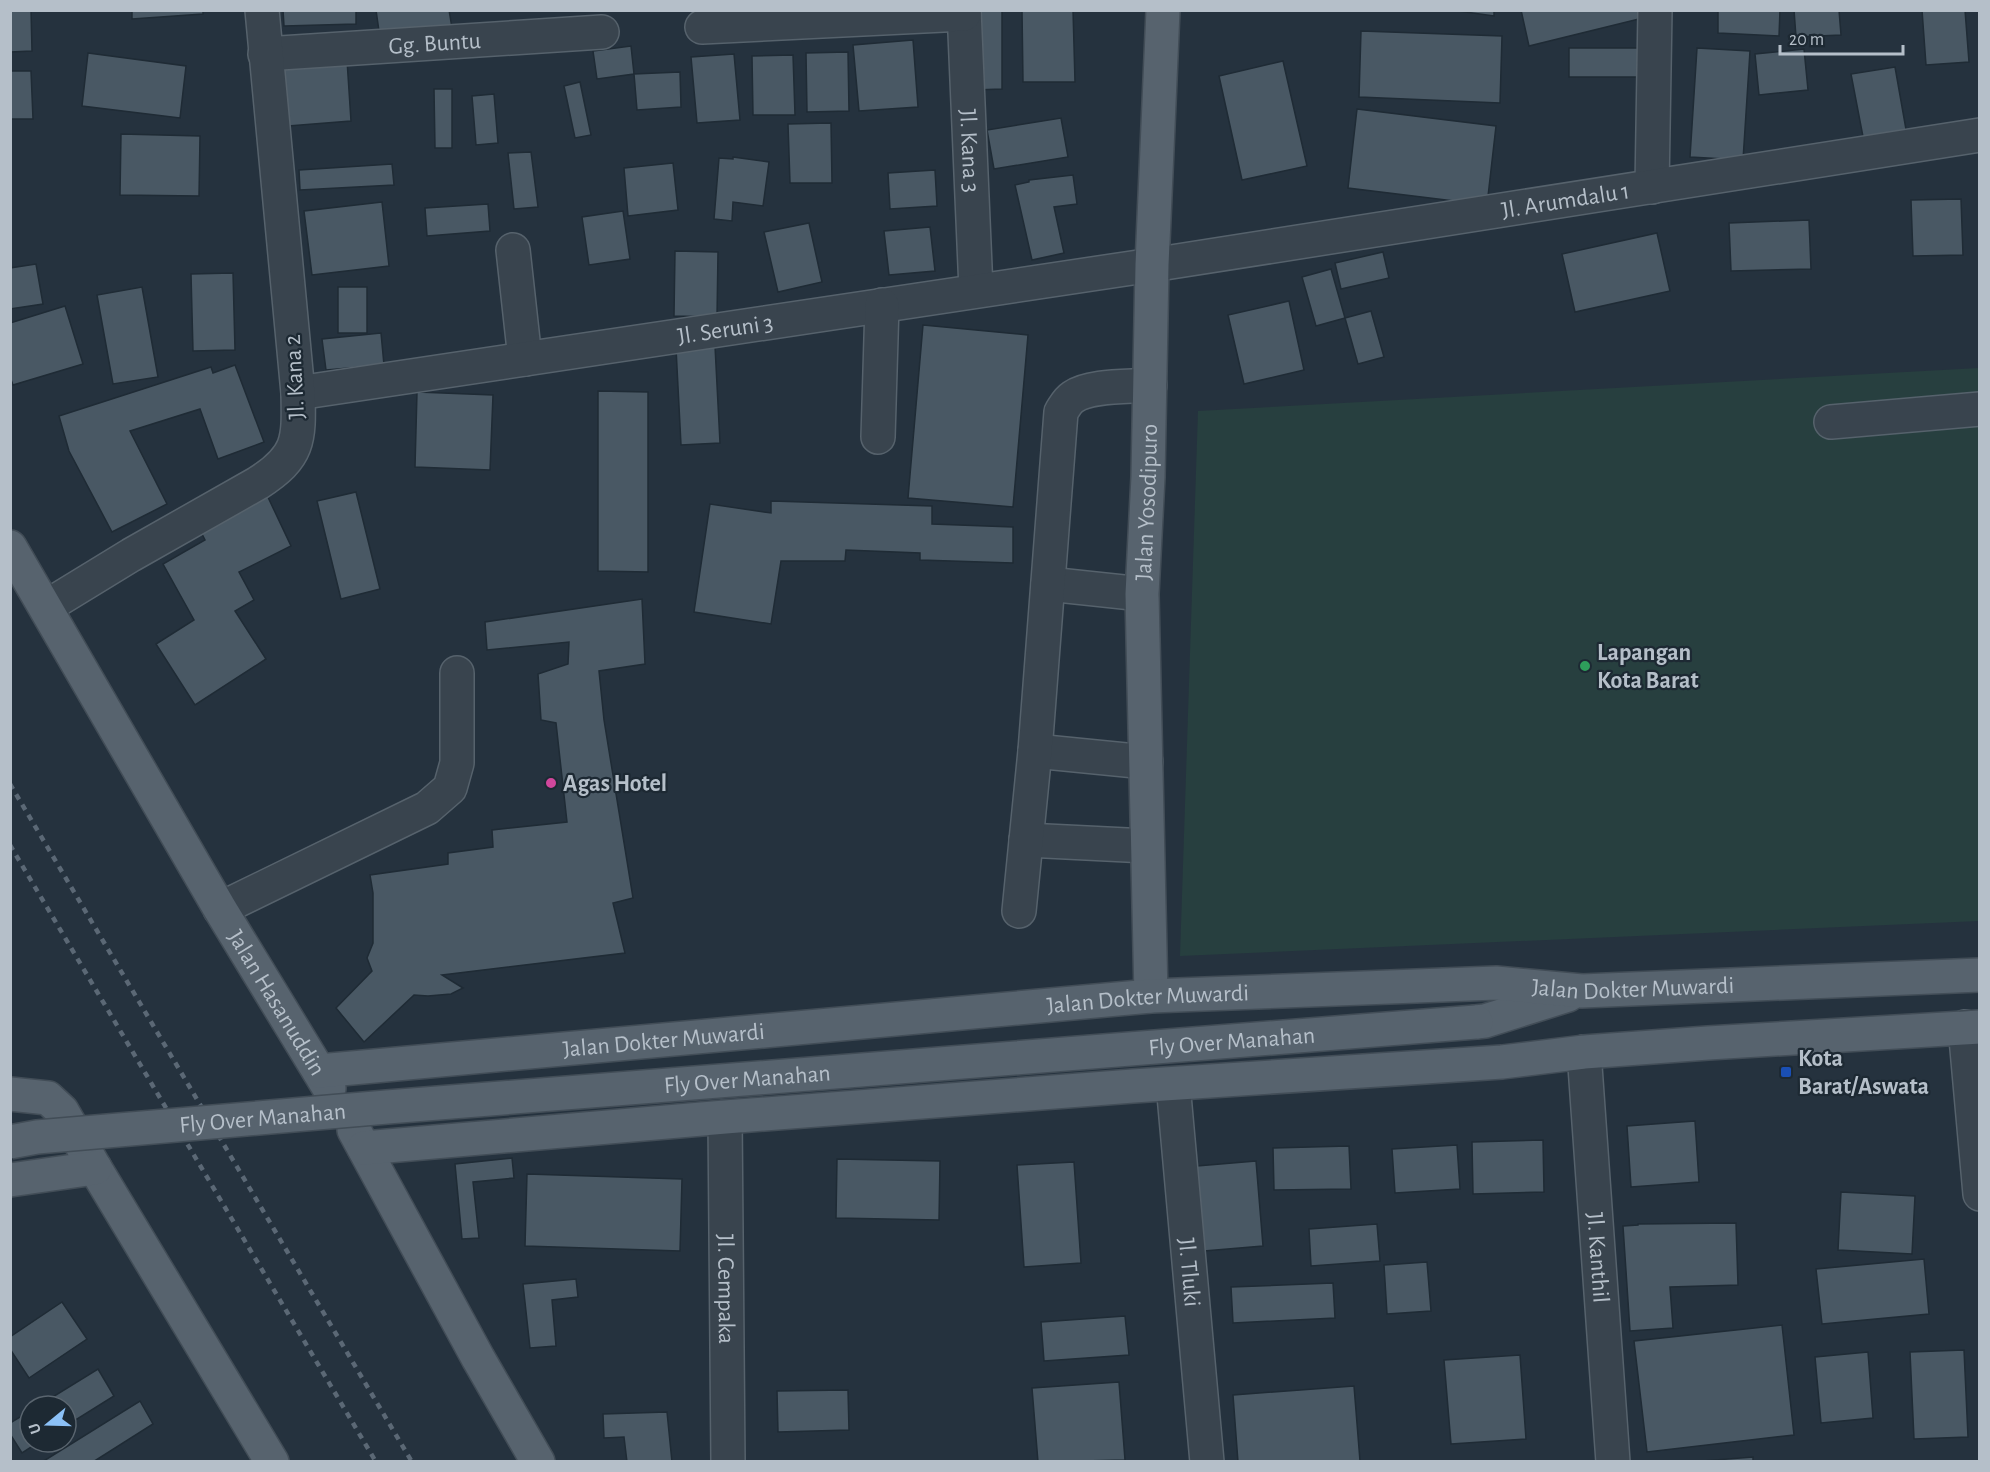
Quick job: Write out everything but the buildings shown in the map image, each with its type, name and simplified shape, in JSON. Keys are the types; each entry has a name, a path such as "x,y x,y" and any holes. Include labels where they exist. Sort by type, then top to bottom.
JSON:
{"main road":[{"name":"Jalan Yosodipuro","path":"1150,996 1142,594 1148,477 1152,265 1163,10"},
{"name":"Jalan Hasanuddin","path":"10,547 220,909 364,1148 478,1358 538,1461"},
{"name":"Jalan Dokter Muwardi","path":"319,1071 1150,996 1496,983 1582,991 1980,975"},
{"path":"1480,1021 1582,991"},
{"path":"1480,1021 1575,1053"},
{"name":"Fly Over Manahan","path":"10,1142 37,1137 399,1106 1480,1021"},
{"path":"364,1148 725,1117 1502,1062 1575,1053 1972,1027"},
{"path":"10,1094 48,1098 62,1111 272,1461"},
{"path":"10,1180 95,1168"}],"street":[{"name":"Jl. Kana 2","path":"46,607 130,555 274,473 294,450 299,418 298,393 262,10"},
{"path":"1652,187 1655,10"},
{"path":"702,27 964,12"},
{"name":"Jl. Kana 3","path":"964,12 976,290"},
{"name":"Gg. Buntu","path":"265,54 602,32"},
{"name":"Jl. Arumdalu 1","path":"1152,265 1980,135"},
{"path":"513,250 525,358"},
{"name":"Jl. Seruni 3","path":"298,393 1152,265"},
{"path":"878,437 882,305"},
{"path":"1019,911 1035,751 1061,412 1076,395 1087,391 1150,385"},
{"path":"1831,422 1980,409"},
{"path":"1048,584 1142,594"},
{"path":"220,909 427,808 450,788 458,763 457,673"},
{"path":"1035,751 1146,762"},
{"path":"1026,840 1147,846"},
{"path":"1972,1027 1980,1194"},
{"name":"Jl. Kanthil","path":"1575,1053 1613,1461"},
{"name":"Jl. Tluki","path":"1173,1084 1207,1461"},
{"name":"Jl. Cempaka","path":"725,1117 728,1461"}],"green space":[{"name":"Lapangan Kota Barat","path":"1979,368 1979,921 1180,956 1198,411"}],"railway":[{"path":"10,784 412,1462"},
{"path":"10,845 376,1462"}],"place":[{"name":"Lapangan Kota Barat","path":"1585,666"},
{"name":"Agas Hotel","path":"551,783"},
{"name":"Kota Barat/Aswata","path":"1786,1072"}]}
